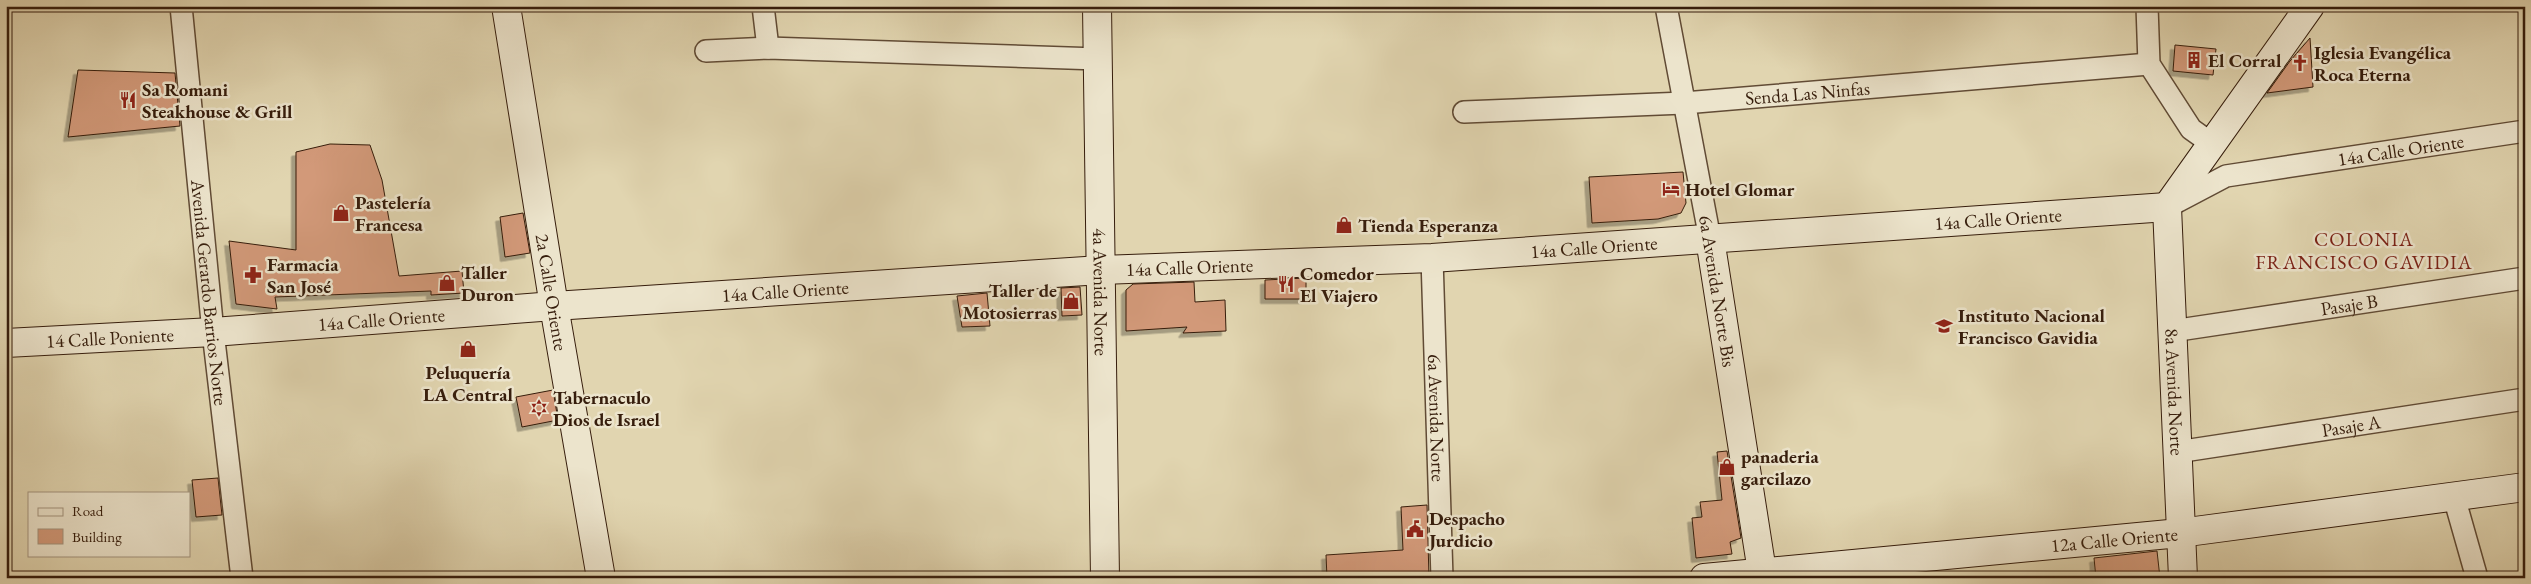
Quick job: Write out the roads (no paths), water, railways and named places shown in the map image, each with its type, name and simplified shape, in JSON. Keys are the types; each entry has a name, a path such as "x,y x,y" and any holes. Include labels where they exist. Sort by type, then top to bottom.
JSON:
{"street":[{"name":"Avenida Gerardo Barrios Norte","path":"181,6 213,332 242,578"},
{"name":"2a Calle Oriente","path":"506,6 554,306 601,578"},
{"path":"762,6 768,48"},
{"name":"4a Avenida Norte","path":"1097,6 1105,578"},
{"name":"6a Avenida Norte Bis","path":"1666,6 1710,239 1762,575"},
{"path":"2147,6 2149,64 2190,129 2212,144"},
{"path":"2166,207 2315,7"},
{"path":"706,51 768,48 1097,54"},
{"name":"Senda Las Ninfas","path":"1464,112 1684,102 2149,64"},
{"name":"14a Calle Oriente","path":"213,332 554,306 1101,270 1432,258 2166,207 2226,176 2525,131"},
{"name":"8a Avenida Norte","path":"2166,207 2183,578"},
{"name":"6a Avenida Norte","path":"1432,258 1442,578"},
{"name":"Pasaje B","path":"2172,331 2525,278"},
{"name":"14 Calle Poniente","path":"6,343 213,332"},
{"name":"Pasaje A","path":"2177,452 2525,399"},
{"name":"12a Calle Oriente","path":"1704,578 1762,575 2180,533 2525,487"},
{"path":"2454,497 2477,578"}],"place":[{"name":"El Corral","path":"2194,60"},
{"name":"Iglesia Evangélica Roca Eterna","path":"2300,63"},
{"name":"Sa Romani Steakhouse & Grill","path":"128,100"},
{"name":"Hotel Glomar","path":"1671,189"},
{"name":"Pastelería Francesa","path":"341,213"},
{"name":"Tienda Esperanza","path":"1344,225"},
{"name":"Farmacia San José","path":"253,275"},
{"name":"Taller Duron","path":"447,283"},
{"name":"Comedor El Viajero","path":"1286,284"},
{"name":"Taller de Motosierras","path":"1071,301"},
{"name":"Instituto Nacional Francisco Gavidia","path":"1944,326"},
{"name":"Peluquería LA Central","path":"468,349"},
{"name":"Tabernaculo Dios de Israel","path":"539,408"},
{"name":"panaderia garcilazo","path":"1727,467"},
{"name":"Despacho Jurdicio","path":"1415,529"}],"district":[{"name":"COLONIA FRANCISCO GAVIDIA","path":"2364,250"}]}
